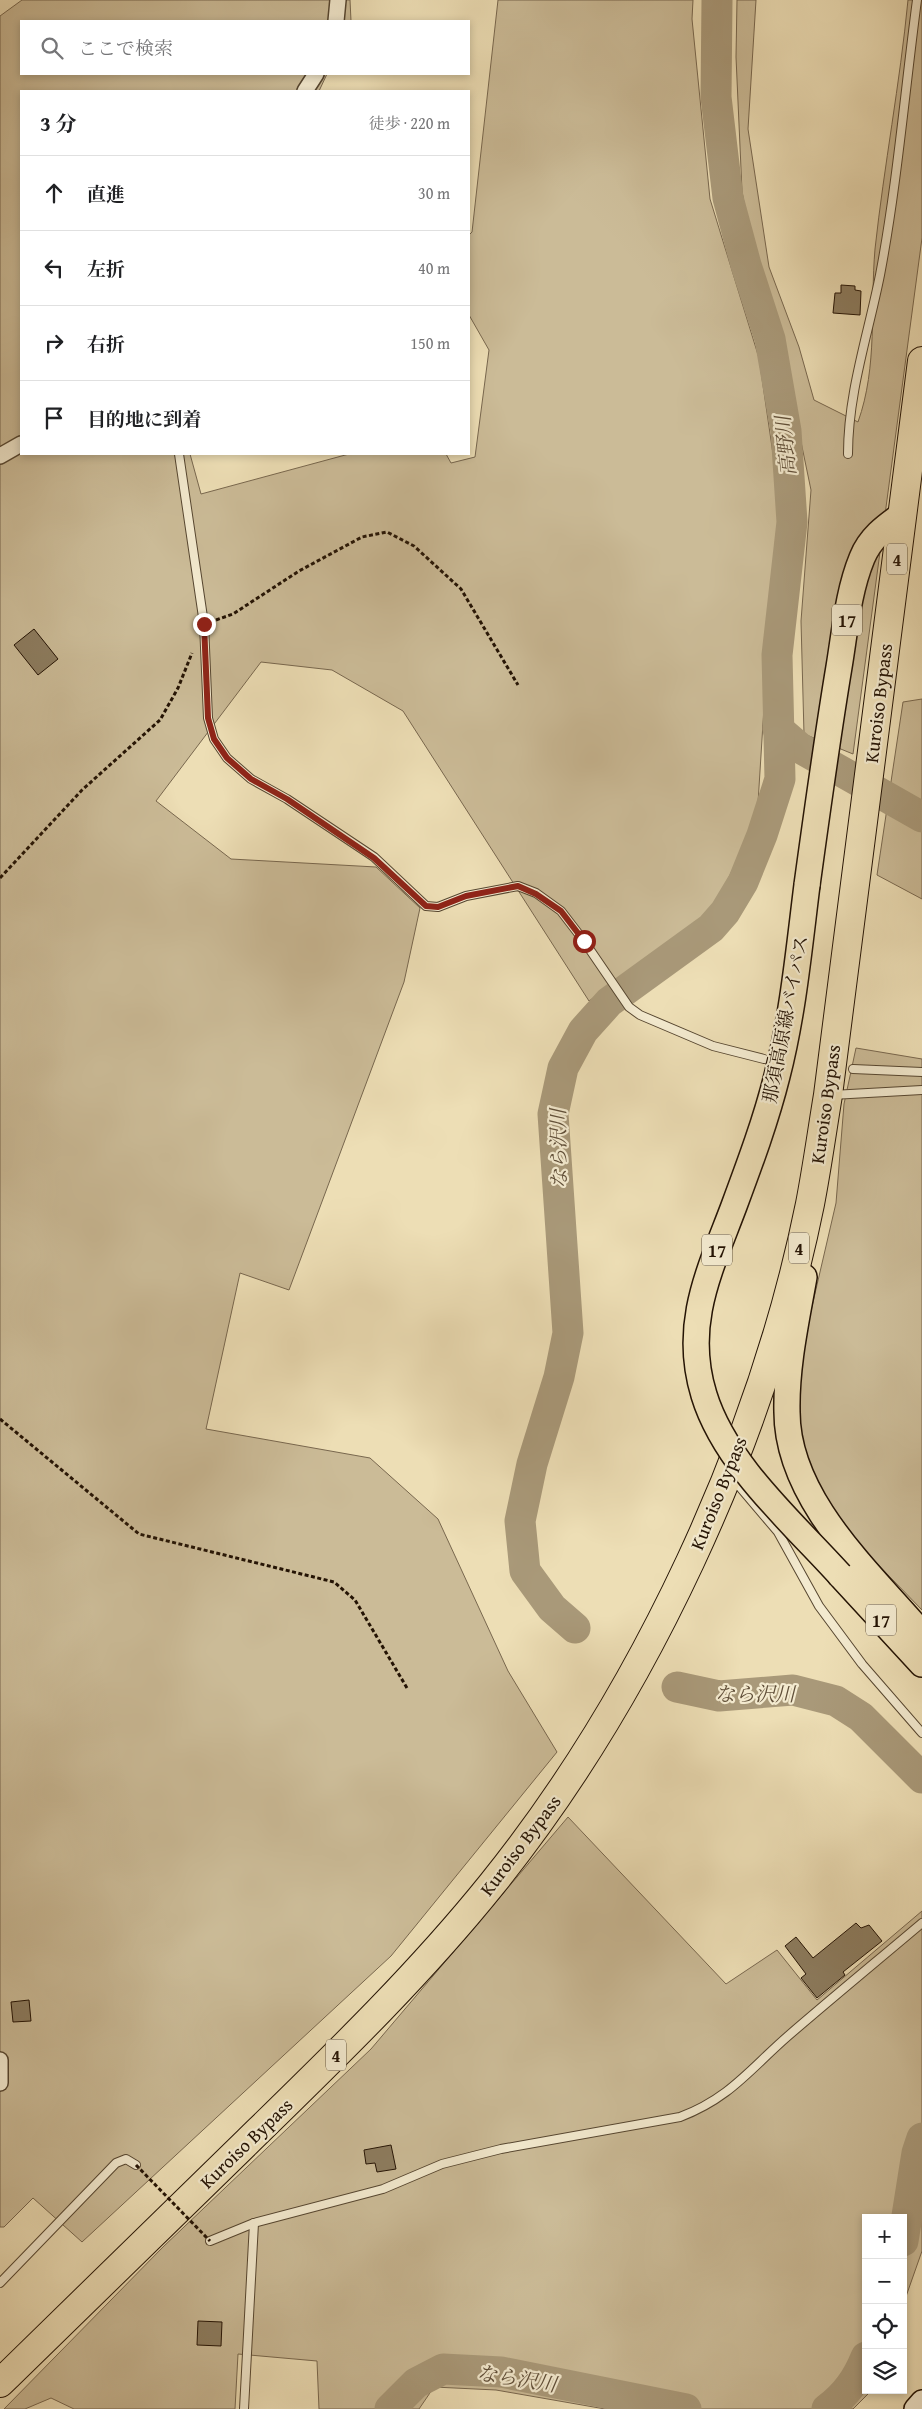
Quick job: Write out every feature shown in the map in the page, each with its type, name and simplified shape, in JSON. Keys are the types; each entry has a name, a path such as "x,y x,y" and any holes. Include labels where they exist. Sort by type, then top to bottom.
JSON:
{"highway":[{"name":"Kuroiso Bypass","path":"0,2383 362,2030 443,1942 494,1881 561,1789 646,1650 686,1570 728,1472 758,1392 781,1318 807,1214 828,1095 922,361"}],"main road":[{"name":"那須高原線バイパス","path":"902,515 879,532 862,558 851,597 819,799 794,990 778,1075 752,1158 708,1274 699,1305 696,1334 698,1365 703,1394 713,1419 727,1444 770,1499 922,1664"},
{"name":"17","path":"820,1146 809,1252 788,1369 786,1414 790,1444 798,1472 814,1503 836,1534 922,1634"},
{"path":"915,2409 922,2401"}],"street":[{"path":"336,20 338,0"},
{"path":"306,90 315,75"},
{"path":"0,456 20,445"},
{"path":"0,2060 0,2083"}],"lane":[{"path":"848,454 848,426 865,334 880,276 887,230 917,0"},
{"path":"179,455 204,624 208,718 214,739 227,758 251,779 287,799 374,858 426,906 438,907 466,896 518,886 536,894 561,911 629,1007 640,1015 713,1046 764,1059"},
{"path":"853,1069 922,1072"},
{"path":"828,1095 922,1090"},
{"path":"728,1472 778,1532 819,1606 862,1664 922,1733"},
{"path":"210,2241 254,2223 383,2189 442,2164 501,2149 680,2117 704,2108 723,2096 786,2038 922,1923"},
{"path":"0,2283 116,2164 126,2159 136,2165"},
{"path":"244,2409 254,2223"}],"path":[{"path":"0,878 82,790 160,720 178,688 204,624 233,614 299,571 362,536 387,532 414,546 461,589 518,686"},
{"path":"0,1419 139,1534 334,1582 355,1600 407,1688"},
{"path":"136,2165 210,2241"}],"shaded area":[{"path":"22,0 350,0 351,20 20,20 20,75 327,75 319,90 20,90 20,455 190,455 201,494 345,455 447,455 451,463 475,457 489,350 470,317 470,234 472,232 498,0 693,0 692,19 710,199 759,358 781,509 768,643 757,819 717,902 673,944 589,1001 403,711 332,670 261,662 156,801 231,859 376,867 420,908 404,982 289,1290 240,1273 206,1429 370,1458 438,1519 508,1671 557,1752 391,1956 82,2242 33,2198 4,2227 0,2227 0,16"},
{"path":"737,0 756,0 748,129 769,267 799,347 814,400 858,422 864,401 871,358 875,249 908,0 922,0 922,238 853,754 804,734 801,621 811,490 785,365 757,279 742,191 736,57"},
{"path":"922,699 922,899 877,875 903,702"},
{"path":"856,1048 922,1059 922,1610 860,1546 826,1500 799,1438 801,1354 836,1203 844,1104"},
{"path":"568,1817 726,1984 777,1950 817,2000 922,1911 922,2251 907,2294 907,2214 862,2214 862,2394 868,2394 853,2409 605,2409 496,2390 434,2387 419,2409 319,2409 317,2361 238,2354 235,2409 74,2409 51,2398 25,2409 4,2409 163,2247 371,2049"}],"building":[{"path":"841,285 855,286 855,290 861,291 860,315 833,313 835,293 841,293"},
{"path":"34,629 58,659 38,675 14,645"},
{"path":"856,1923 861,1928 869,1925 882,1941 843,1972 845,1975 817,1998 801,1978 806,1974 785,1946 796,1937 813,1958"},
{"path":"29,2000 31,2021 13,2022 11,2002"},
{"path":"391,2145 396,2169 377,2172 375,2163 366,2164 364,2150"},
{"path":"198,2321 222,2322 221,2346 197,2345"}],"waterway":[{"name":"なら沢川","path":"575,1628 552,1608 525,1571 520,1521 532,1464 559,1377 568,1333 553,1114 563,1068 583,1031 609,1002 711,928 725,912 743,882 762,835 780,779 777,655 792,522 786,431 770,339 746,265 728,198 716,97 717,0"},
{"name":"高野川","path":"778,729 800,748 922,817"},
{"name":"なら沢川","path":"677,1687 719,1696 793,1690 836,1701 861,1717 922,1778"},
{"name":"なら沢川","path":"907,2216 917,2153 922,2138"},
{"name":"なら沢川","path":"827,2409 850,2386 862,2366"},
{"name":"なら沢川","path":"390,2409 416,2383 443,2369 501,2372 686,2409"}],"route":[{"path":"204,624 208,718 214,739 227,758 251,779 287,799 374,858 426,906 438,907 466,896 496,888 518,886 536,894 561,911 584,941"}]}
